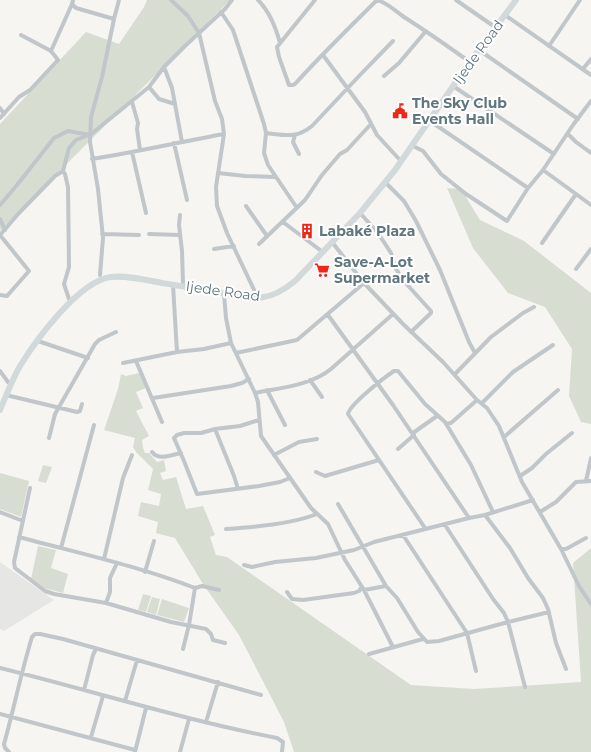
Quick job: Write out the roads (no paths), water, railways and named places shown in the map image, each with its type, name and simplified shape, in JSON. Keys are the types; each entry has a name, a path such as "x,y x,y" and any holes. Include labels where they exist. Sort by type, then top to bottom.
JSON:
{"main road":[{"name":"Ijede Road","path":"0,401 18,364 35,338 54,314 86,283 100,275 117,273 143,276 234,292 256,294 267,294 282,288 358,210 399,159 467,60 512,0"},
{"name":"Ijede Road","path":"0,410 20,366 56,317 88,286 102,279 117,277 144,279 224,294 262,298 276,295 283,291 295,281 360,213 386,182 413,146 453,86 516,0"}],"street":[{"path":"100,275 102,234 98,189 89,135 91,116 102,76 119,0"},
{"path":"171,0 188,16 199,33 215,101 222,119 224,134 216,194 218,211 256,294"},
{"path":"0,295 7,296 29,271 0,235 55,176 63,171 69,148 76,140 89,135 132,102 149,86 164,67 232,0"},
{"path":"258,0 271,20 277,32 280,43"},
{"path":"315,0 277,47 289,85 293,85 323,55 336,39 378,0 388,4 467,60"},
{"path":"456,0 492,25"},
{"path":"549,46 580,0"},
{"path":"72,2 76,8 114,19"},
{"path":"51,51 72,2"},
{"path":"221,12 233,30 266,133 264,153 268,165 297,208"},
{"path":"505,15 591,75"},
{"path":"384,76 399,63 426,31"},
{"path":"0,118 20,97 30,90 58,60 51,51 21,35"},
{"path":"266,133 295,135 306,131 393,41"},
{"path":"479,50 578,119"},
{"path":"323,55 365,112 377,135 399,159"},
{"path":"583,69 591,59"},
{"path":"164,67 172,88 182,142"},
{"path":"149,86 159,99 175,104"},
{"path":"453,86 554,154"},
{"path":"413,146 423,151 441,174 466,194 507,221 528,188 543,170 591,101"},
{"path":"132,102 138,123 137,129 140,150"},
{"path":"0,108 4,114"},
{"path":"430,121 528,188"},
{"path":"259,244 305,200 322,175 340,154 347,150 371,124"},
{"path":"0,205 54,138 68,131 89,135"},
{"path":"92,159 224,134"},
{"path":"568,134 591,154"},
{"path":"295,135 293,142 298,154"},
{"path":"174,143 187,200"},
{"path":"132,152 146,213"},
{"path":"543,170 591,205"},
{"path":"63,171 66,174 68,187 69,267 64,284 69,299"},
{"path":"218,173 275,177"},
{"path":"386,182 404,201 416,221 440,270 469,342 475,353"},
{"path":"542,243 576,194"},
{"path":"246,206 267,236"},
{"path":"360,213 378,233 391,253 395,267 402,279 431,311 431,313 411,332"},
{"path":"180,215 183,282"},
{"path":"0,219 5,230"},
{"path":"283,222 320,250"},
{"path":"102,234 139,235"},
{"path":"149,234 180,236"},
{"path":"332,242 364,283 454,374 477,400 482,403 497,421 511,458 520,476 561,549 579,586 591,604"},
{"path":"214,249 234,246"},
{"path":"576,270 591,248"},
{"path":"236,353 297,340 328,316 364,283"},
{"path":"173,284 178,352"},
{"path":"224,294 226,318 231,343 250,379 258,402 261,436 311,508 328,524 348,567 363,588 394,647"},
{"path":"454,374 493,336 523,313 534,307"},
{"path":"255,393 310,380 325,374 393,314"},
{"path":"328,316 413,434 469,518"},
{"path":"49,438 55,414 95,344 99,340 116,332"},
{"path":"38,341 88,358"},
{"path":"123,363 231,343"},
{"path":"482,403 514,372 553,345"},
{"path":"136,361 162,422"},
{"path":"0,371 8,382"},
{"path":"425,528 348,412 362,396 393,372 398,371 414,392 446,424 471,465 492,512"},
{"path":"153,398 231,386 250,379"},
{"path":"310,380 322,397"},
{"path":"267,390 285,425"},
{"path":"504,437 558,390"},
{"path":"6,395 78,412 82,404"},
{"path":"446,424 451,423 477,400"},
{"path":"398,449 413,434 437,416"},
{"path":"259,420 240,426 197,433 184,433 177,435 174,438 197,494 276,483 290,478"},
{"path":"61,548 94,425"},
{"path":"215,429 238,489"},
{"path":"520,476 532,468 546,454 572,433"},
{"path":"274,455 299,442 317,439"},
{"path":"152,452 159,458 181,453"},
{"path":"104,559 124,478 132,455"},
{"path":"586,481 591,458"},
{"path":"316,472 325,476 379,460"},
{"path":"540,512 556,502 574,483 591,481"},
{"path":"30,488 14,566 35,584 45,591 54,594 106,603 171,622 206,629 211,634 213,640 225,643"},
{"path":"244,564 252,567 275,562 316,558 341,553 403,534 485,515 533,500"},
{"path":"338,504 386,586 397,598 423,639 427,642 432,643 549,612"},
{"path":"0,512 23,521"},
{"path":"226,529 304,519 317,514"},
{"path":"485,515 510,548 528,578 543,598 549,612 556,643 566,669"},
{"path":"445,525 504,613 508,622 525,687"},
{"path":"403,534 467,634 476,671"},
{"path":"19,537 104,559 195,588 202,586 219,590"},
{"path":"561,549 566,549 586,538"},
{"path":"145,572 154,541"},
{"path":"106,603 110,592 110,578 117,563"},
{"path":"287,592 292,599 303,600 354,593 363,588 386,586"},
{"path":"183,648 189,625 195,588"},
{"path":"9,752 5,748 4,744 12,716 21,673 32,637 35,634 40,634 137,660 261,695"},
{"path":"369,654 423,639"},
{"path":"84,690 96,649"},
{"path":"125,701 137,660"},
{"path":"0,668 125,701 146,708 281,740 283,742 282,752"},
{"path":"206,722 218,682"},
{"path":"91,738 103,696"},
{"path":"0,714 12,716 135,751 146,708"},
{"path":"180,752 189,719"}],"place":[{"name":"The Sky Club Events Hall","path":"400,111"},
{"name":"Labaké Plaza","path":"307,231"},
{"name":"Save-A-Lot Supermarket","path":"322,270"}]}
